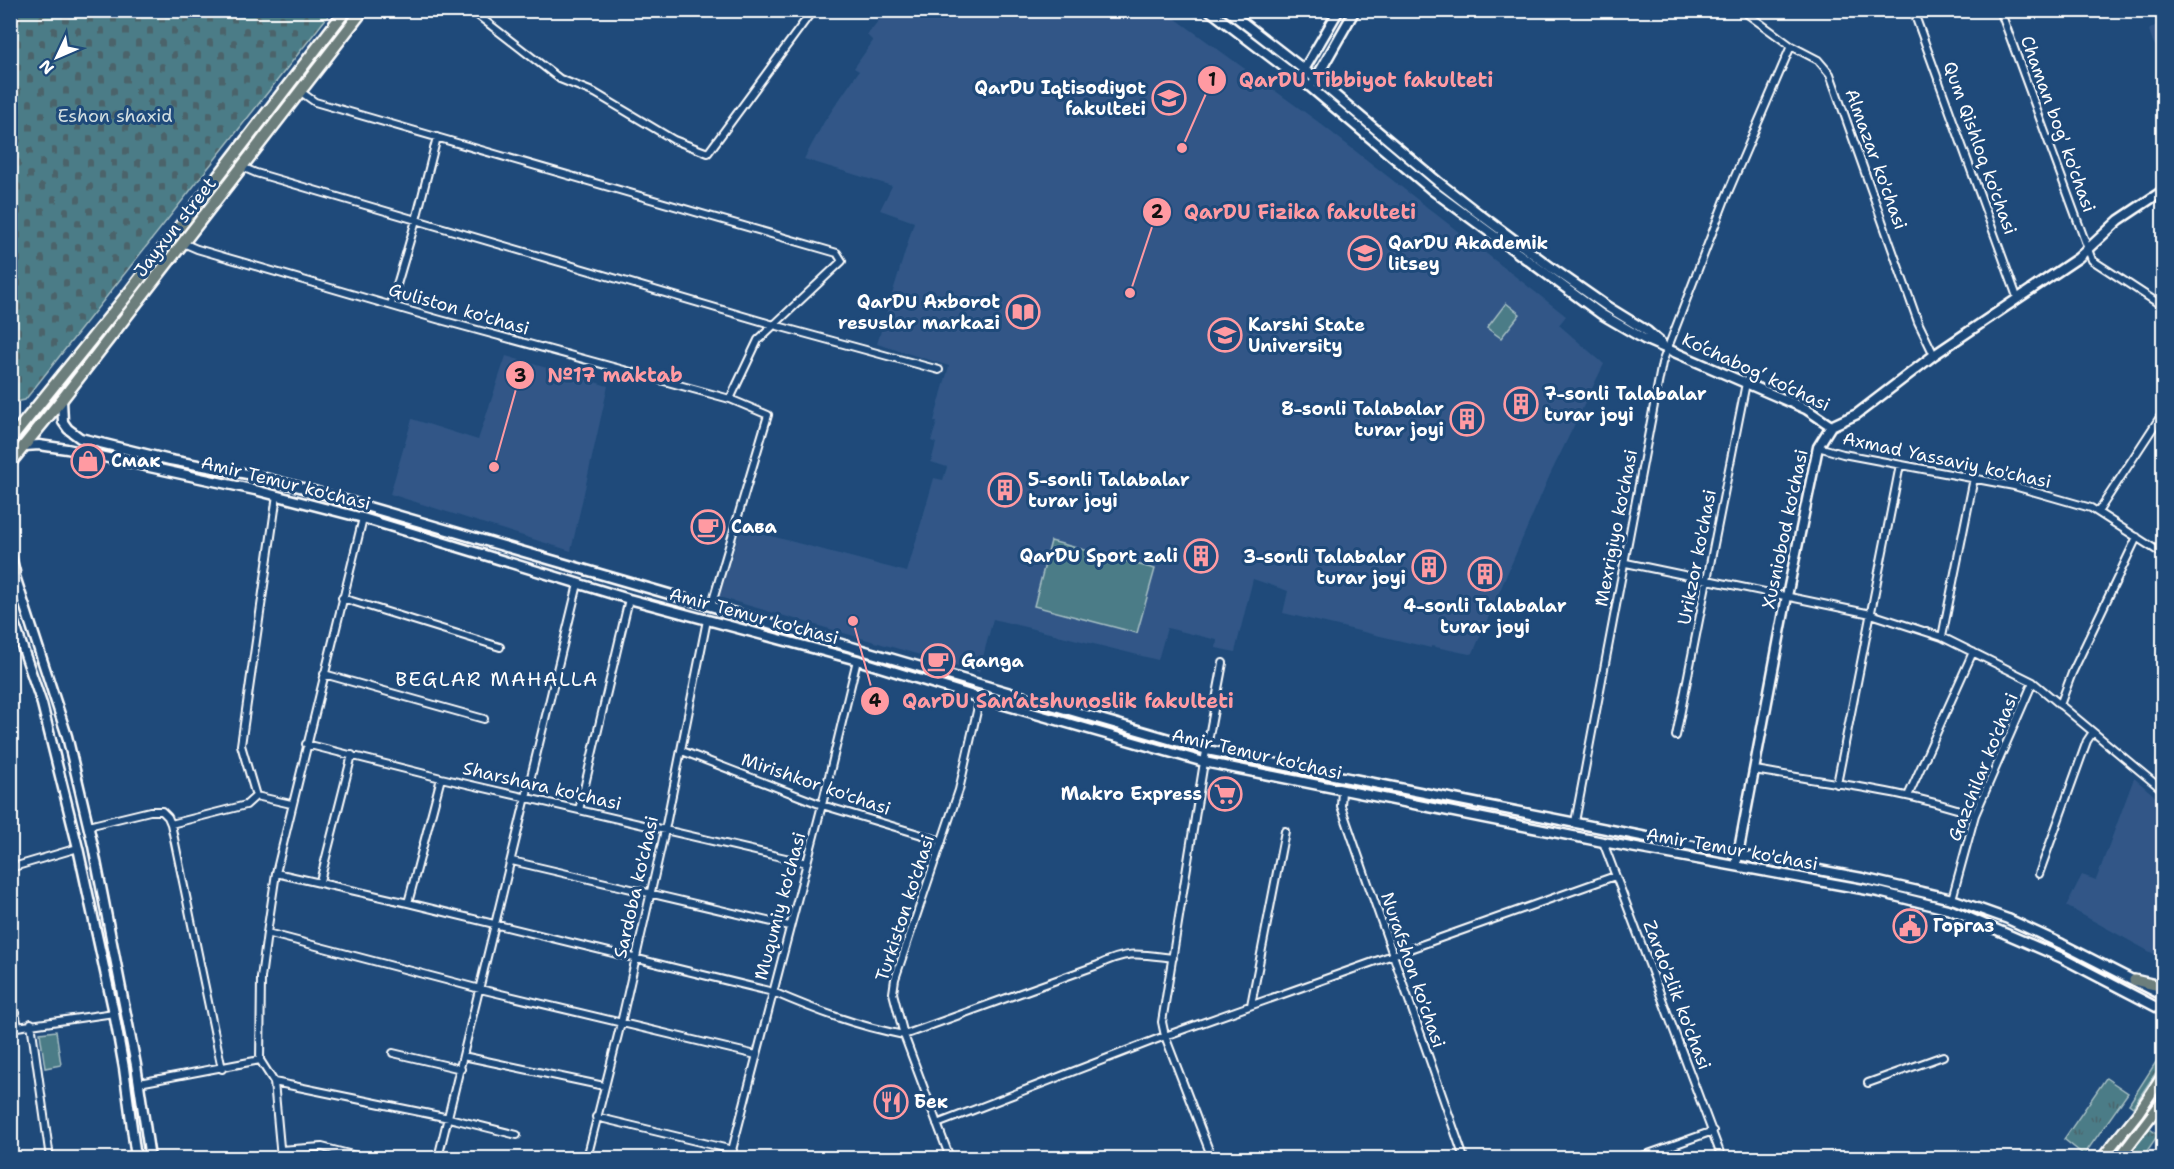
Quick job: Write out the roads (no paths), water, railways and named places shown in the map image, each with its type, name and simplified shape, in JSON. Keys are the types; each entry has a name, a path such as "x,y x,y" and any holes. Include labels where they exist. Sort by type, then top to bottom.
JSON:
{"highway":[{"name":"Jayxun street","path":"10,440 128,294 346,10"},
{"name":"Jayxun street","path":"10,473 13,460 62,400 363,10"},
{"path":"10,428 38,408"},
{"path":"10,556 12,568"}],"main road":[{"name":"Ko‘chabog‘ ko‘chasi","path":"1209,10 1310,87 1432,190 1601,314 1644,339 1806,409 1831,426"},
{"name":"Ko‘chabog‘ ko‘chasi","path":"1227,10 1316,79 1474,210 1552,268 1647,331 1667,348"},
{"path":"1299,79 1339,10"},
{"path":"1310,87 1355,10"},
{"path":"1831,426 1857,414 1934,355 2078,258 2119,220 2163,190"},
{"name":"Amir Temur ko'chasi","path":"62,400 63,422 80,438 303,488 1207,750 1862,878 1952,899 2008,919 2163,996"},
{"name":"Xusniobod ko'chasi","path":"1736,866 1787,596 1818,447 1831,426"},
{"name":"Amir Temur ko'chasi","path":"25,446 39,445 67,449 277,495 363,518 629,599 857,660 1204,762 1603,842 1880,892 1951,910 2060,957 2163,1011"},
{"path":"12,568 67,736 88,826 133,1047 150,1158"},
{"path":"707,620 711,607"},
{"path":"10,611 42,704 78,848 121,1049 136,1158"},
{"path":"2134,981 2163,987"},
{"path":"121,1049 133,1047"},
{"path":"2102,1158 2138,1113 2163,1074"},
{"path":"2119,1158 2162,1101"}],"street":[{"path":"471,10 560,79 595,93 674,140 708,153 813,10"},
{"name":"Almazar ko'chasi","path":"1742,10 1791,46 1818,60 1830,74 1918,322 1934,355"},
{"name":"Qum Qishloq ko'chasi","path":"1913,10 2017,297"},
{"name":"Chaman bog' ko'chasi","path":"2000,10 2088,248"},
{"name":"Mexrigiyo ko'chasi","path":"1575,822 1626,563 1662,363 1726,197 1791,46"},
{"path":"301,92 315,102 837,253 842,261 758,340 730,399"},
{"path":"391,305 437,137"},
{"path":"243,167 256,173 774,325 939,370"},
{"name":"Guliston ko'chasi","path":"183,243 391,305 730,399 768,415 711,607"},
{"path":"2088,248 2092,260 2163,307"},
{"name":"Urikzor ko'chasi","path":"1676,736 1746,383"},
{"path":"2098,512 2163,411"},
{"name":"Axmad Yassaviy ko'chasi","path":"1818,447 1843,454 2014,486 2091,508 2163,555"},
{"path":"1837,784 1900,465"},
{"path":"1942,637 1974,478"},
{"path":"256,796 241,745 277,495"},
{"path":"281,1158 274,1082 260,1060 261,978 276,873 291,804 363,518"},
{"path":"2060,705 2072,673 2137,537"},
{"path":"1626,563 1871,614 1942,637 2033,682 2163,791"},
{"path":"438,1158 578,584"},
{"path":"342,598 500,647"},
{"path":"579,810 629,599"},
{"name":"Sardoba ko'chasi","path":"587,1158 621,1023 665,830 707,620"},
{"path":"1908,796 1973,652"},
{"name":"Muqumiy ko'chasi","path":"730,1158 822,805 857,660"},
{"path":"1212,1158 1162,1023 1204,762 1223,663"},
{"path":"324,674 484,718"},
{"name":"Gazchilar ko'chasi","path":"1952,899 1975,815 2033,682"},
{"name":"Turkiston ko'chasi","path":"950,1158 904,1035 893,993 895,979 959,790 980,698"},
{"path":"2039,874 2087,741 2093,732"},
{"name":"Sharshara ko'chasi","path":"306,744 525,798 807,863"},
{"name":"Mirishkor ko'chasi","path":"682,751 822,805 942,841"},
{"path":"320,881 352,755"},
{"path":"1755,770 1908,796 1975,815"},
{"path":"408,903 441,778"},
{"name":"Nurafshon ko'chasi","path":"1342,790 1341,806 1464,1158"},
{"path":"256,796 291,804"},
{"path":"171,824 246,805 256,796"},
{"path":"88,826 150,811 162,810 168,817 222,1069"},
{"path":"1251,1005 1285,831"},
{"name":"Zardo'zlik ko'chasi","path":"1603,842 1722,1158"},
{"path":"10,868 78,848"},
{"path":"512,861 789,926"},
{"path":"276,873 320,881 496,926 773,992 822,1014 904,1035 1115,957 1132,953 1173,958"},
{"path":"937,1124 1165,1036 1615,876"},
{"path":"267,933 480,989 756,1054"},
{"path":"10,991 18,1026"},
{"path":"10,1028 31,1023 114,1013"},
{"path":"31,1023 50,1158"},
{"path":"393,1053 461,1068"},
{"path":"463,1056 604,1086"},
{"path":"1868,1083 1943,1056"},
{"path":"139,1083 260,1060"},
{"path":"274,1082 449,1118 518,1135"},
{"path":"596,1117 733,1150"},
{"path":"1637,1158 1713,1131"},
{"path":"280,1150 322,1147 364,1158"}],"place":[{"name":"QarDU Iqtisodiyot fakulteti","path":"1169,98"},
{"name":"QarDU Tibbiyot fakulteti","path":"1182,148"},
{"name":"QarDU Akademik litsey","path":"1365,253"},
{"name":"QarDU Fizika fakulteti","path":"1130,293"},
{"name":"QarDU Axborot resuslar markazi","path":"1023,312"},
{"name":"Karshi State University","path":"1225,335"},
{"name":"7-sonli Talabalar turar joyi","path":"1521,404"},
{"name":"8-sonli Talabalar turar joyi","path":"1467,419"},
{"name":"Смак","path":"88,461"},
{"name":"№17 maktab","path":"494,467"},
{"name":"5-sonli Talabalar turar joyi","path":"1005,490"},
{"name":"Сава","path":"708,527"},
{"name":"QarDU Sport zali","path":"1201,556"},
{"name":"3-sonli Talabalar turar joyi","path":"1429,567"},
{"name":"4-sonli Talabalar turar joyi","path":"1485,574"},
{"name":"QarDU San‘atshunoslik fakulteti","path":"853,621"},
{"name":"Ganga","path":"938,661"},
{"name":"Makro Express","path":"1225,794"},
{"name":"Горгаз","path":"1910,926"},
{"name":"Бек","path":"891,1102"}],"district":[{"name":"BEGLAR MAHALLA","path":"497,679"}],"park label":[{"name":"Eshon shaxid","path":"115,116"}]}
